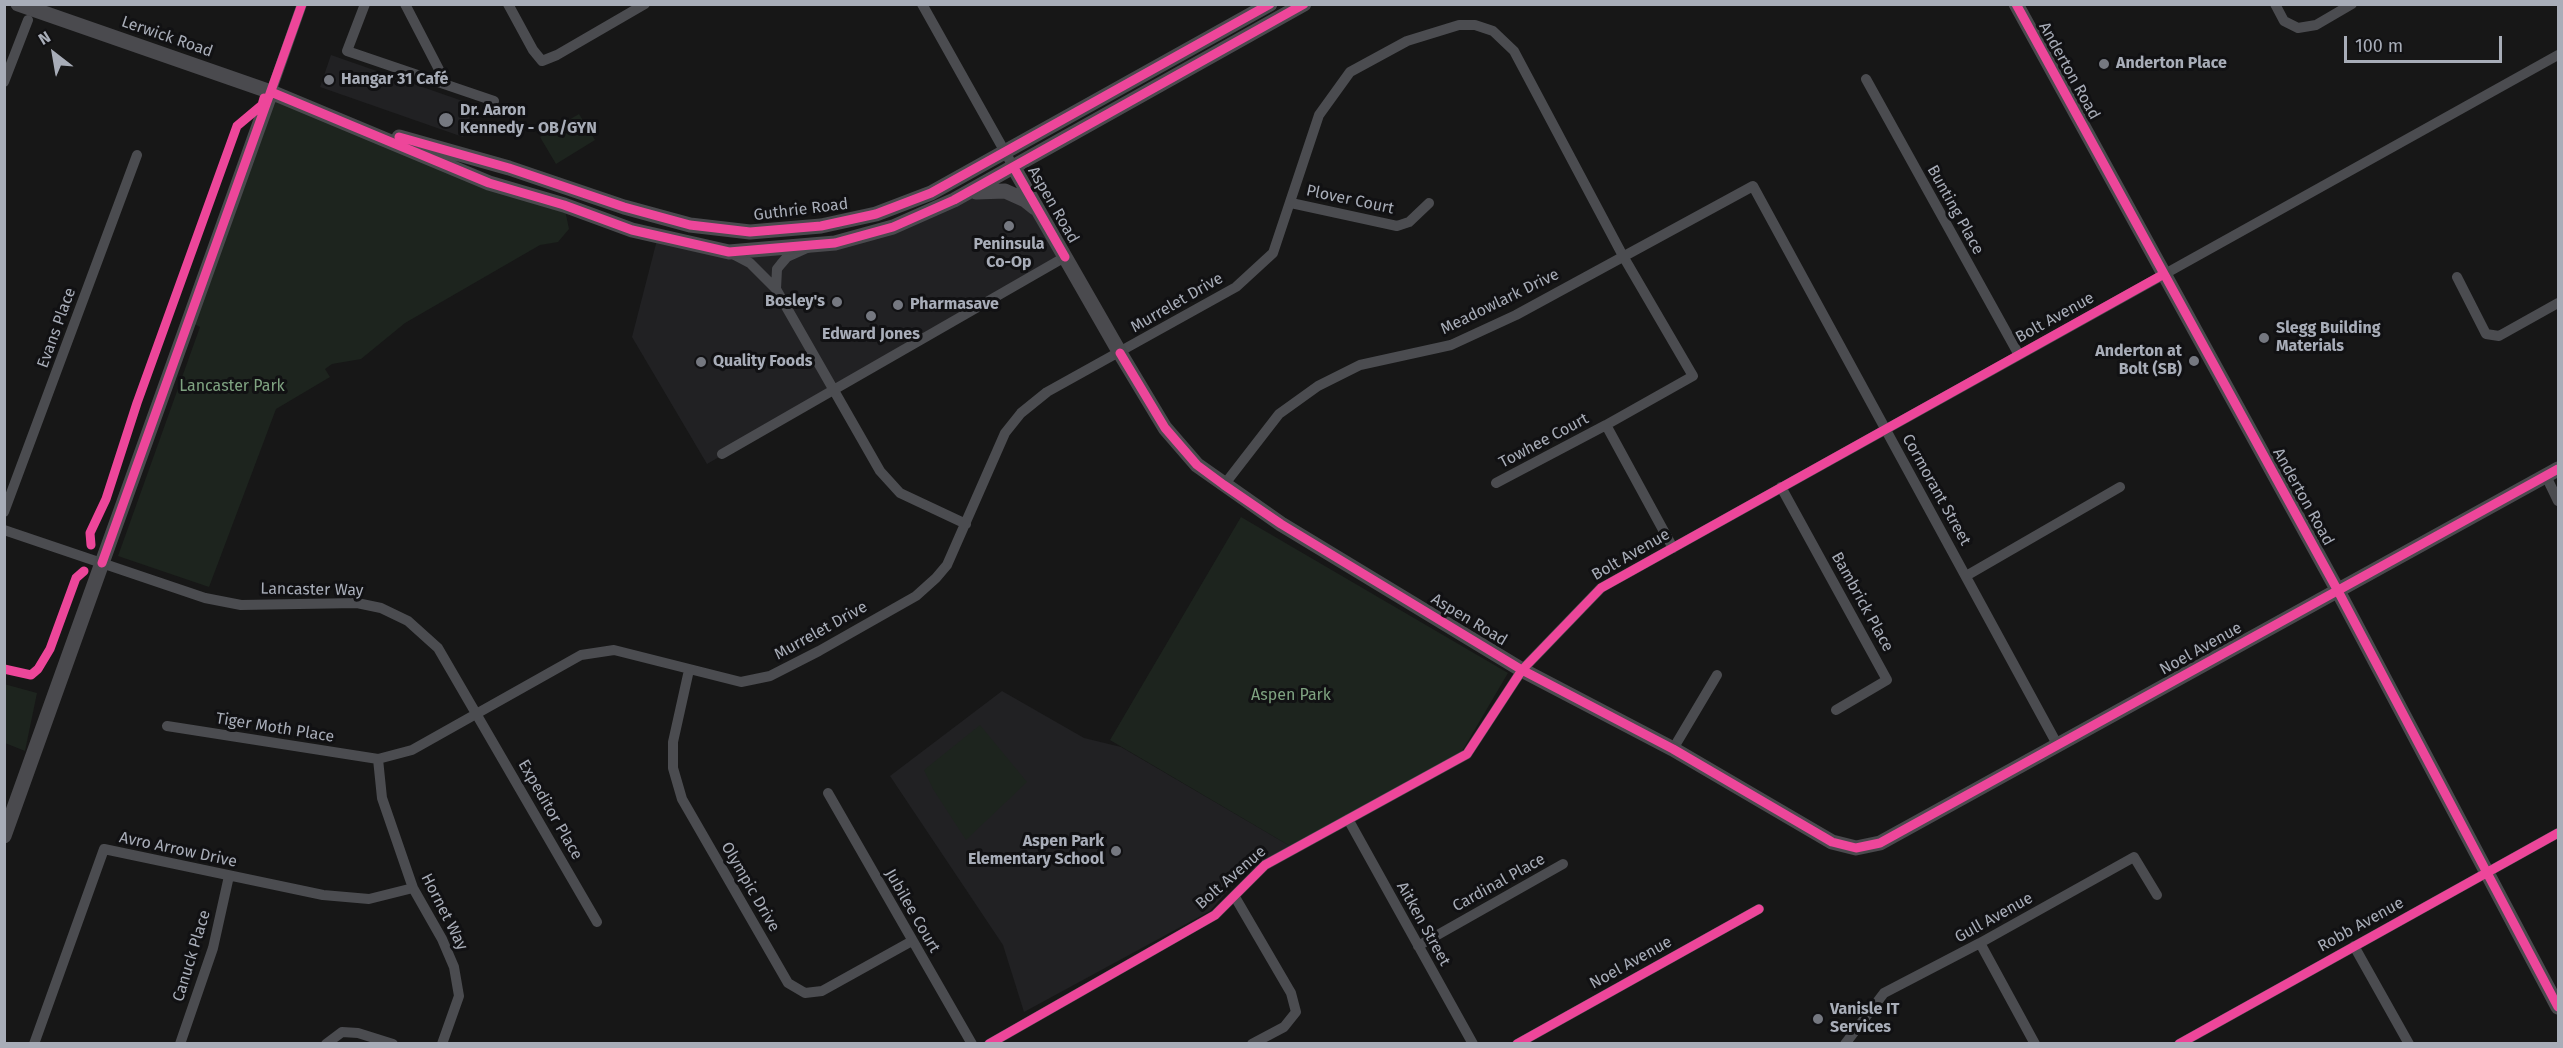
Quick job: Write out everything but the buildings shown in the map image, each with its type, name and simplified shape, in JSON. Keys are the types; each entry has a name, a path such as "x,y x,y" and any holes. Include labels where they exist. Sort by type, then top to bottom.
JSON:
{"main road":[{"name":"Lerwick Road","path":"18,4 271,92"},
{"name":"Guthrie Road","path":"335,119 509,168 624,207 690,225 750,232 821,226 876,214 931,193 1270,4"},
{"name":"Guthrie Road","path":"271,92 489,183 564,205 632,230 729,252 835,243 893,228 968,193 1304,4"},
{"name":"Anderton Road","path":"2016,4 2338,591 2559,1006"},
{"path":"4,836 271,92"},
{"name":"Aspen Road","path":"1014,168 1165,428 1197,465 1281,524 1522,670 1673,749 1832,842 1856,848"},
{"path":"968,193 1005,191 1024,200 1040,212"},
{"name":"Noel Avenue","path":"1856,848 1880,843 2552,472"}],"street":[{"path":"271,92 302,4"},
{"path":"365,4 347,51 494,101"},
{"path":"405,4 447,85"},
{"path":"508,4 533,50 542,60 557,55 645,4"},
{"name":"Aspen Road","path":"922,4 1014,168"},
{"path":"2275,4 2284,21 2298,28 2316,25 2352,4"},
{"path":"4,82 28,20"},
{"name":"Murrelet Drive","path":"378,759 412,750 581,655 614,650 741,682 770,676 916,596 947,565 1005,433 1021,413 1047,392 1236,287 1273,253 1319,115 1350,72 1407,40 1440,29 1475,25 1493,31 1514,51 1623,256 1693,376 1606,425"},
{"name":"Bolt Avenue","path":"989,1044 1215,915 1265,865 1467,754 1522,670 1601,588 2559,55"},
{"name":"Bunting Place","path":"1866,79 2019,355"},
{"name":"Evans Place","path":"4,512 137,155"},
{"name":"Meadowlark Drive","path":"1224,485 1279,414 1318,386 1360,365 1451,345 1516,315 1748,185"},
{"name":"Cormorant Street","path":"1748,185 1886,429 2057,744"},
{"name":"Plover Court","path":"1291,202 1397,226 1409,222 1429,203"},
{"path":"776,289 777,269 787,257 811,245"},
{"path":"729,252 750,263 776,289 880,471 900,493 966,524"},
{"path":"722,454 1065,257"},
{"path":"2457,278 2486,334 2499,336 2559,303"},
{"path":"1606,425 1673,548"},
{"name":"Towhee Court","path":"1496,483 1606,425"},
{"path":"2552,472 2559,501"},
{"name":"Bambrick Place","path":"1781,487 1887,680 1836,710"},
{"path":"1966,576 2120,487"},
{"name":"Lancaster Way","path":"4,530 205,598 241,605 357,603 381,608 408,621 438,648 476,713"},
{"name":"Olympic Drive","path":"689,670 673,742 673,768 682,799 788,983 805,993 822,991 912,941"},
{"path":"1673,749 1717,675"},
{"name":"Expeditor Place","path":"476,713 597,922"},
{"name":"Tiger Moth Place","path":"167,726 378,759"},
{"name":"Hornet Way","path":"378,759 382,798 413,888 442,939 454,967 459,996 442,1044"},
{"name":"Jubilee Court","path":"828,793 972,1044"},
{"name":"Aitken Street","path":"1348,819 1473,1044"},
{"name":"Robb Avenue","path":"2179,1044 2559,833"},
{"name":"Avro Arrow Drive","path":"34,1044 104,849 323,895 369,899 413,888"},
{"name":"Gull Avenue","path":"1845,1044 1884,993 1980,943 2134,857 2157,895"},
{"name":"Cardinal Place","path":"1418,946 1563,864"},
{"name":"Canuck Place","path":"180,1044 213,948 229,876"},
{"path":"1235,897 1292,993 1296,1012 1284,1026 1252,1044"},
{"name":"Noel Avenue","path":"1517,1044 1759,909"},
{"path":"1980,943 2035,1044"},
{"path":"2354,946 2409,1044"},
{"path":"326,1044 342,1032 358,1033 393,1044"}],"shaded area":[{"path":"331,55 474,105 463,137 320,87"},
{"path":"968,193 1025,200 1065,257 707,464 632,337 658,236 729,252 835,243"},
{"path":"1002,691 1084,738 1121,747 1290,846 1237,880 1210,911 1024,1012 1003,945 890,776"}],"green space":[{"name":"Lancaster Park","path":"271,92 564,205 569,229 558,242 540,245 405,323 361,359 332,364 325,369 330,377 276,409 209,587 118,556 200,327 189,321"},
{"path":"579,114 595,140 556,164 540,137"},
{"name":"Aspen Park","path":"1241,517 1508,673 1461,753 1290,846 1110,740"},
{"path":"4,684 37,693 25,751 5,743"},
{"path":"980,725 1027,782 966,840 933,789 924,770"}],"cycle path":[{"path":"102,563 302,4"},
{"path":"399,137 509,168 624,207 690,225 750,232 821,226 876,214 931,193 1270,4"},
{"path":"271,92 489,183 564,205 632,230 729,252 835,243 893,227 954,200 1304,4"},
{"path":"2016,4 2338,591 2558,1007"},
{"path":"91,545 90,533 106,499 137,403 237,126 262,105 264,98"},
{"path":"1014,168 1065,257"},
{"path":"989,1044 1215,915 1265,865 1467,754 1522,670 1601,588 2164,274"},
{"path":"1120,353 1165,428 1197,465 1281,524 1522,670 1673,749 1832,842 1856,848 1880,843 2558,469"},
{"path":"4,669 31,675 38,669 50,649 76,578 84,571"},
{"path":"2179,1044 2558,833"},
{"path":"1517,1044 1759,909"}],"place":[{"name":"Anderton Place","path":"2104,64"},
{"name":"Hangar 31 Café","path":"329,80"},
{"name":"Dr. Aaron Kennedy - OB/GYN","path":"446,120"},
{"name":"Peninsula Co-Op","path":"1009,226"},
{"name":"Bosley's","path":"837,302"},
{"name":"Pharmasave","path":"898,305"},
{"name":"Edward Jones","path":"871,316"},
{"name":"Slegg Building Materials","path":"2264,338"},
{"name":"Anderton at Bolt (SB)","path":"2194,361"},
{"name":"Quality Foods","path":"701,362"},
{"name":"Aspen Park Elementary School","path":"1116,851"},
{"name":"Vanisle IT Services","path":"1818,1019"}]}
